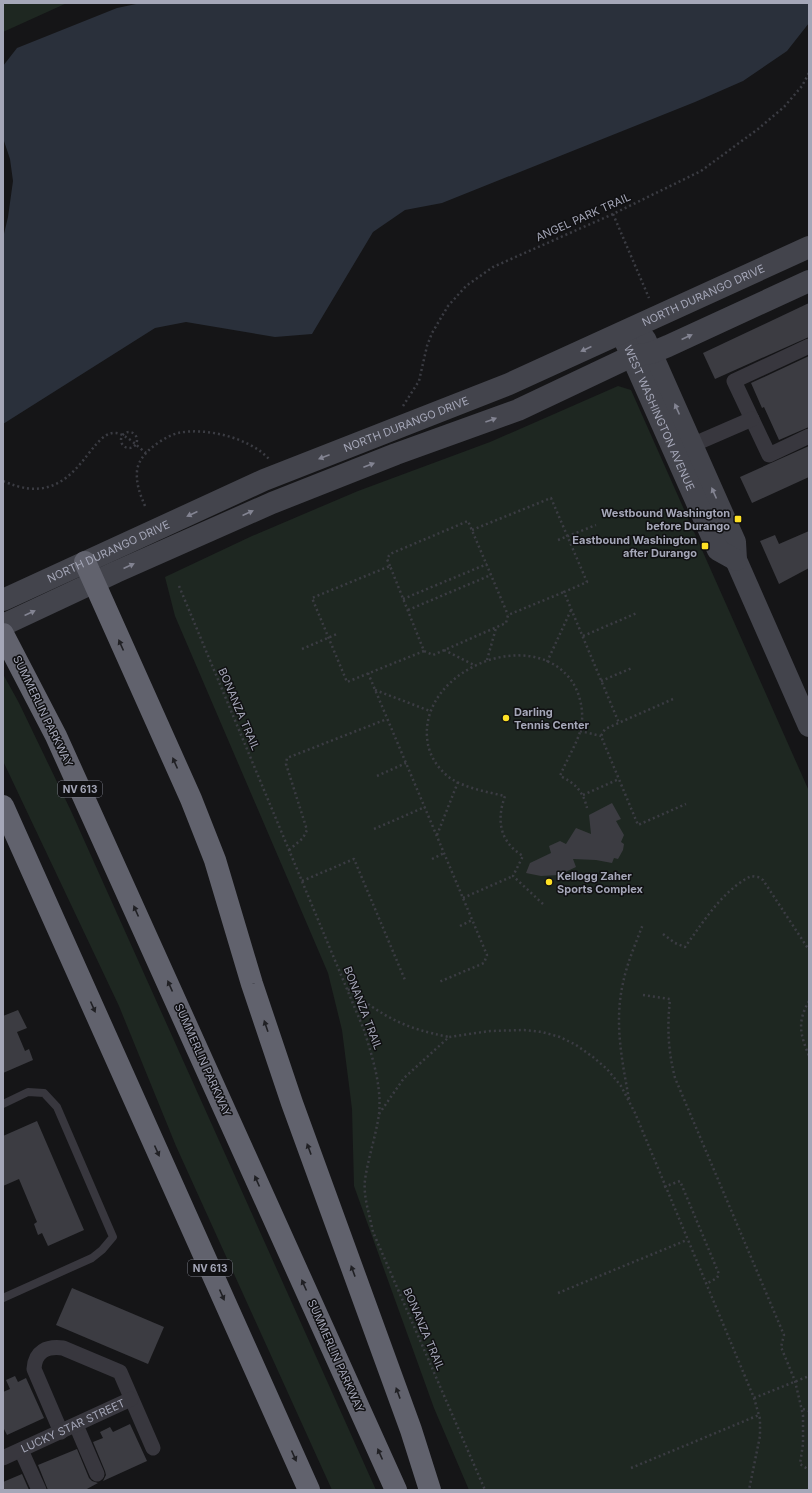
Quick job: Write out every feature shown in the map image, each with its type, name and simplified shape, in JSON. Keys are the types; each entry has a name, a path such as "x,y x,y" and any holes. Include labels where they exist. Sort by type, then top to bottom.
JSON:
{"highway":[{"path":"85,562 191,799 215,860 254,992 292,1103 411,1430 430,1490"},
{"name":"SUMMERLIN PARKWAY","path":"3,634 56,736 396,1490"},
{"name":"NV 613","path":"3,806 309,1490"},
{"path":"3,836 77,972"}],"main road":[{"name":"NORTH DURANGO DRIVE","path":"3,600 264,480 510,384 809,247"},
{"name":"NORTH DURANGO DRIVE","path":"3,626 94,582 272,503 396,454 518,410 809,281"},
{"name":"WEST WASHINGTON AVENUE","path":"631,329 718,550 736,560"},
{"name":"WEST WASHINGTON AVENUE","path":"642,354 692,445 735,542 736,560 809,726"}],"street":[{"path":"809,346 734,381 769,455 809,436"},
{"path":"692,445 752,419"},
{"name":"LUCKY STAR STREET","path":"4,1454 21,1450 62,1432 131,1399 120,1372 63,1348 45,1348 37,1357 34,1369 62,1432"},
{"path":"131,1399 153,1448"},
{"path":"76,1425 97,1474"},
{"path":"21,1450 39,1490"}],"lane":[{"path":"3,1104 28,1092 44,1092 57,1107 113,1237 102,1250 92,1258 3,1298"}],"path":[{"name":"ANGEL PARK TRAIL","path":"404,406 419,381 427,346 432,333 448,306 466,286 493,267 613,214 701,171 758,129 784,107 802,86 809,73"},
{"path":"613,214 649,298"},
{"path":"129,431 134,433 137,440 135,445 128,448 122,446 120,440 122,435 129,431"},
{"path":"145,506 137,485 137,469 141,459 146,453 164,439 178,433 194,432 236,439 252,445 270,461"},
{"path":"3,481 27,489 40,489 54,485 81,465 96,445 105,437 115,433 122,435 146,453"},
{"path":"472,530 551,498 568,536 587,582 508,615"},
{"path":"468,521 487,564 508,615 506,623 433,655 424,651 387,559 390,554 468,521"},
{"path":"558,540 596,524"},
{"path":"403,599 487,564"},
{"path":"390,566 312,598 347,682 424,651"},
{"path":"408,610 491,575"},
{"name":"BONANZA TRAIL","path":"179,586 348,988 364,1030 373,1059 378,1090 379,1114 365,1182 367,1203 373,1232 485,1490"},
{"path":"564,592 619,722"},
{"path":"547,662 571,610"},
{"path":"583,636 637,613"},
{"path":"487,660 496,628"},
{"path":"302,649 337,634"},
{"path":"444,650 474,666"},
{"path":"463,898 514,876 523,856 511,846 502,830 499,818 505,796 458,782 441,770 430,754 426,732 430,711 440,693 456,677 487,660 514,656 538,659 547,662 567,675 579,695 581,704 580,731 560,776 575,785 583,795 587,808"},
{"path":"602,681 632,668"},
{"path":"368,673 487,955 484,963 439,982"},
{"path":"375,690 430,711"},
{"path":"601,736 605,729 673,699"},
{"path":"289,850 304,838 307,830 286,764 287,758 387,718"},
{"path":"580,731 601,736"},
{"path":"601,736 638,825 686,804"},
{"path":"376,776 406,763"},
{"path":"583,795 619,779"},
{"path":"437,836 458,782"},
{"path":"374,829 425,808"},
{"path":"432,859 444,854"},
{"path":"302,881 354,859 405,980"},
{"path":"514,876 543,904"},
{"path":"663,934 675,943 685,947 704,919 717,904 745,879 751,876 763,880 809,950"},
{"path":"460,926 472,920"},
{"path":"630,1103 620,1053 622,983 643,924"},
{"path":"348,988 375,1010 392,1020 429,1033 449,1037 490,1031 524,1030 542,1032 560,1037 576,1044 607,1069 621,1086 630,1103 754,1398 759,1415 760,1436 749,1490"},
{"path":"643,995 670,999 667,1029 670,1059 675,1078 784,1335 781,1347 796,1381 802,1409 804,1430 800,1464 809,1470"},
{"path":"809,1001 801,1018 800,1029 809,1056"},
{"path":"379,1114 404,1078 449,1037"},
{"path":"664,1186 680,1181 719,1274 717,1278 706,1284"},
{"path":"558,1293 687,1240"},
{"path":"754,1398 809,1376"},
{"path":"802,1409 809,1412"},
{"path":"631,1468 759,1415"}],"shaded area":[{"path":"3,3 67,3 3,32"},
{"path":"141,3 809,3 809,23 787,51 743,81 695,102 442,203 405,210 373,232 312,334 275,337 186,322 155,328 3,424 3,238 8,217 13,181 10,159 3,138 3,66 17,48 117,8"},
{"name":"Kellogg Zaher Sports Complex","path":"618,386 631,390 809,791 809,1490 469,1490 434,1408 354,1186 352,1109 342,1030 328,973 175,616 165,577 252,536 358,491 490,442"},
{"path":"3,674 19,703 71,811 376,1490 332,1490 176,1146 119,1006 3,761"}],"building":[{"path":"809,303 809,337 715,379 703,353"},
{"path":"809,356 809,427 779,440 751,383"},
{"path":"809,446 809,477 752,503 740,477"},
{"path":"809,531 809,568 779,584 760,541 775,535 779,544"},
{"path":"612,803 621,819 616,821 624,835 621,842 624,844 623,850 618,859 614,858 612,863 596,860 573,859 576,867 559,875 541,876 526,873 530,863 551,853 549,846 560,841 566,844 576,828 591,834 589,815"},
{"path":"18,1010 27,1028 17,1032 25,1051 29,1049 33,1060 3,1073 3,1016"},
{"path":"37,1121 84,1230 48,1246 42,1233 38,1235 34,1224 37,1222 19,1179 3,1186 3,1136"},
{"path":"72,1288 164,1327 148,1364 56,1325"},
{"path":"15,1376 18,1382 26,1378 44,1418 7,1435 3,1427 3,1392 10,1389 6,1380"},
{"path":"130,1424 147,1461 103,1481 106,1475 105,1471 93,1442 103,1438 100,1432 110,1427 113,1432"},
{"path":"77,1449 89,1478 98,1483 85,1490 48,1490 38,1465"},
{"path":"22,1474 29,1490 3,1490 3,1482"}],"place":[{"name":"Westbound Washington before Durango","path":"738,519"},
{"name":"Eastbound Washington after Durango","path":"705,546"},
{"name":"Darling Tennis Center","path":"506,718"},
{"name":"Kellogg Zaher Sports Complex","path":"549,882"}]}
